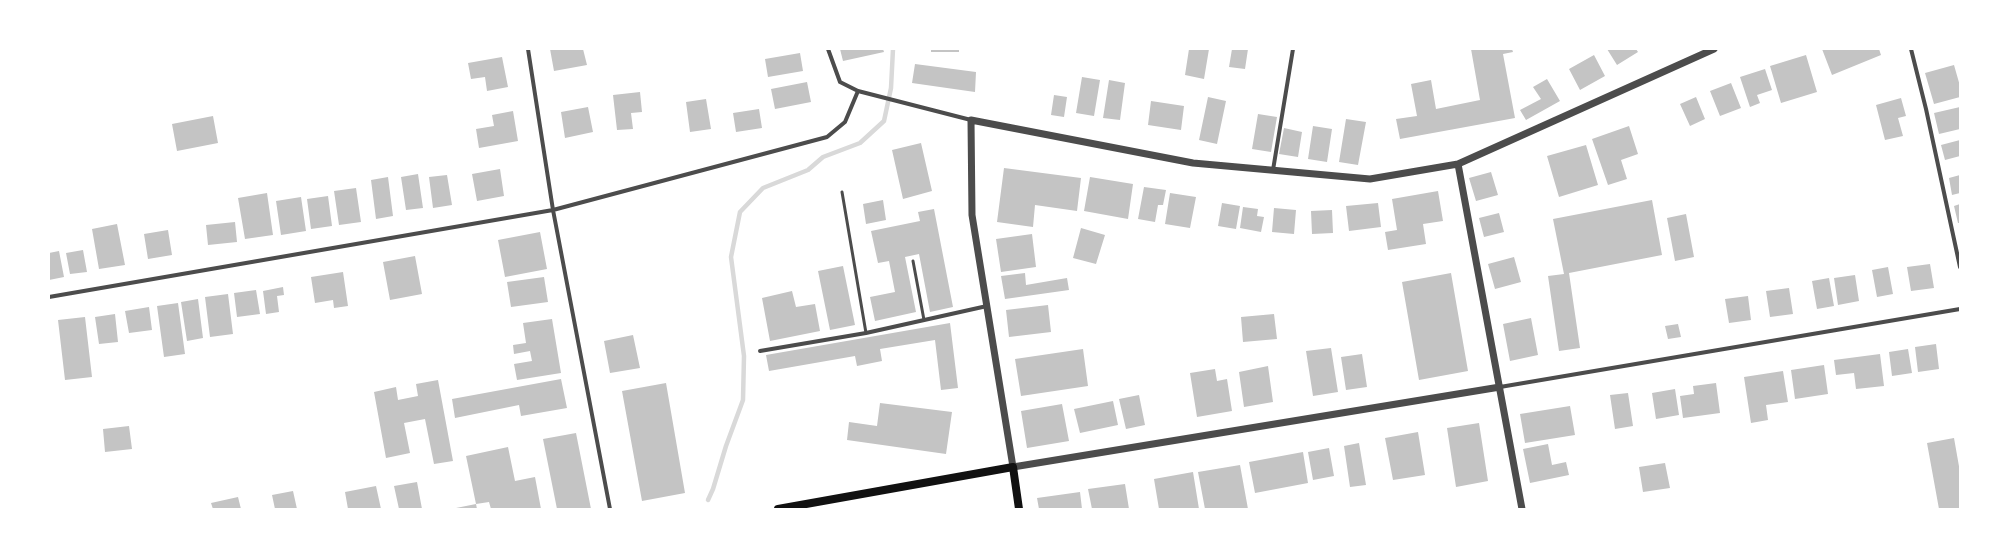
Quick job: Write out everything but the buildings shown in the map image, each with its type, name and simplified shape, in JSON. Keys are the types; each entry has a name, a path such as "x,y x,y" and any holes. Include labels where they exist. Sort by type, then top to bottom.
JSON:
{"main road":[{"path":"778,509 1013,468 1019,509"}],"street":[{"path":"528,49 553,210 610,509"},
{"path":"828,49 840,82 858,90 971,120 1194,163 1370,179 1458,164 1714,49"},
{"path":"1273,170 1293,49"},
{"path":"1911,49 1926,109 1960,267"},
{"path":"49,297 553,210 827,137 845,122 858,90"},
{"path":"971,120 972,215 1013,468 1960,309"},
{"path":"1458,164 1522,509"},
{"path":"760,351 866,333 987,306"}],"lane":[{"path":"842,192 866,333"},
{"path":"913,261 924,320"}],"waterway":[{"path":"708,500 743,400 744,356 731,257 740,212 763,188 808,170 823,157 860,143 884,121 891,88 893,49"}]}
